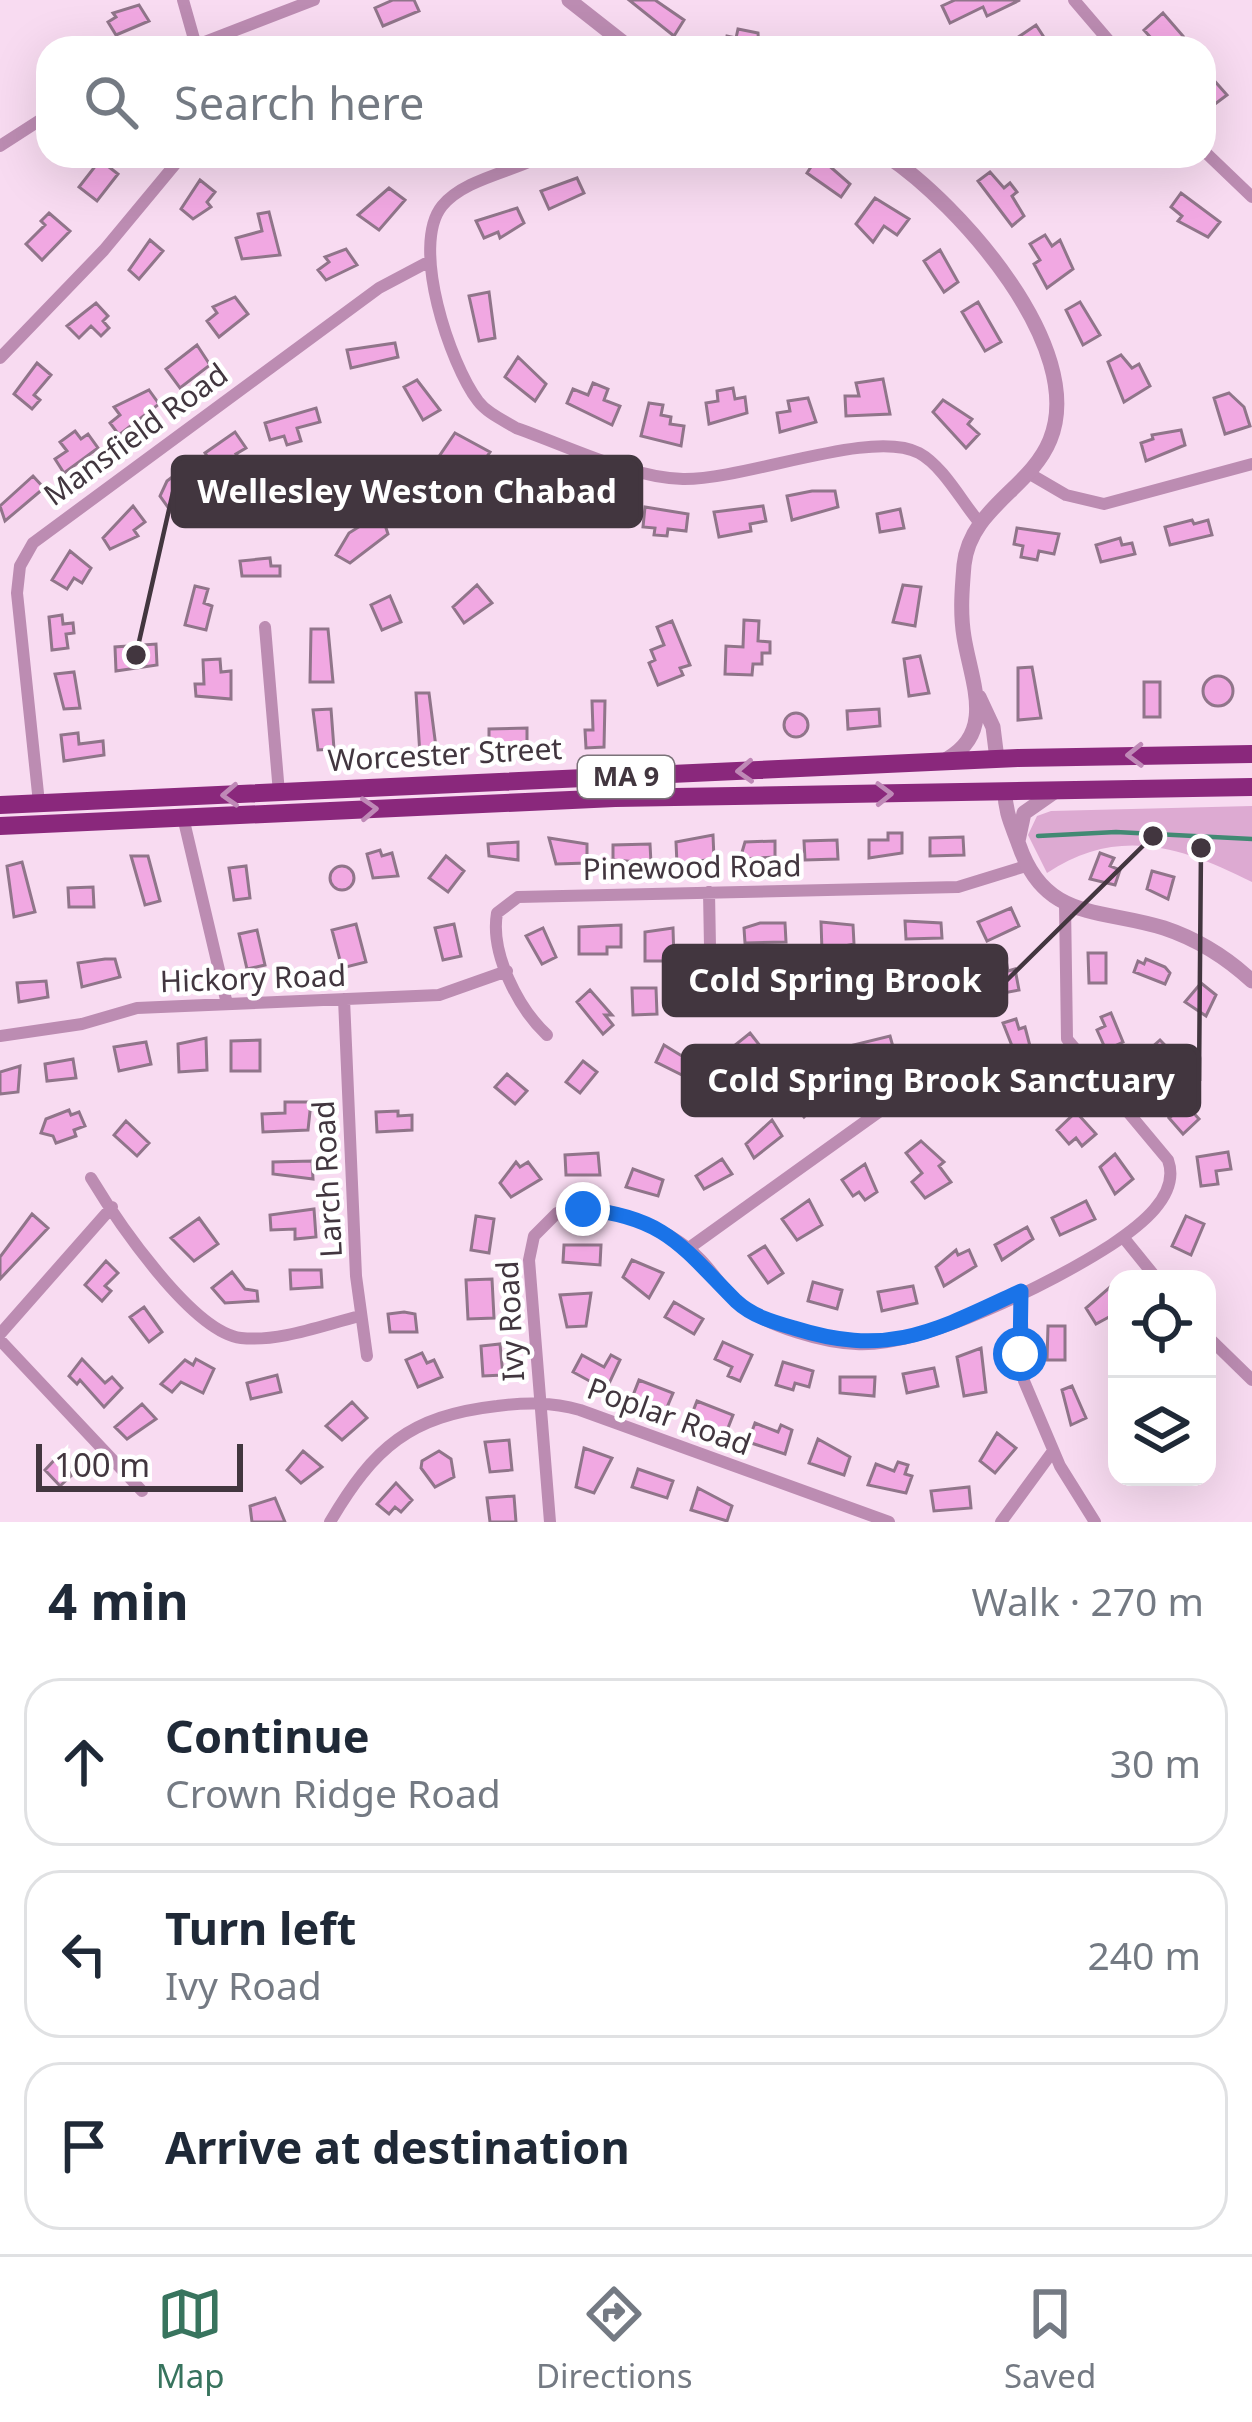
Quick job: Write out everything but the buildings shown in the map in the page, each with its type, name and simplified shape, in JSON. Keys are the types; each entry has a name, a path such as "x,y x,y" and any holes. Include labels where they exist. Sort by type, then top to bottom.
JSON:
{"highway":[{"name":"Worcester Street","path":"0,805 997,759 1252,754"},
{"path":"1005,791 1032,768 1069,757"},
{"path":"926,794 969,782 997,759"},
{"name":"Worcester Street","path":"0,826 602,799 1252,787"}],"street":[{"path":"183,0 191,36"},
{"path":"221,36 314,0"},
{"path":"569,0 615,36"},
{"path":"1074,0 1104,36"},
{"path":"0,146 36,123"},
{"path":"1216,163 1252,197"},
{"path":"0,358 104,250 172,168"},
{"path":"516,168 446,201 430,226 430,261 449,346 478,403 516,428 677,478 759,472 854,449 897,446 933,465 979,522"},
{"path":"903,168 940,196 1006,276 1046,352 1056,382 1051,440 1030,474 979,522 965,552 962,604 975,688 973,737 939,763"},
{"name":"Mansfield Road","path":"39,803 17,593 20,566 33,543 379,288 430,261"},
{"path":"1030,474 1066,495 1104,504 1252,464"},
{"path":"265,627 279,793"},
{"path":"975,688 993,727 997,759"},
{"path":"1019,844 1018,825 1027,809 1063,790"},
{"path":"1005,791 1007,820 1026,866 1065,904 1173,932 1222,956 1252,981"},
{"path":"183,818 227,1004"},
{"name":"Pinewood Road","path":"547,1035 525,1008 507,971 496,917 518,896 964,886 1026,866"},
{"path":"709,892 711,1002"},
{"name":"Ivy Road","path":"550,1522 529,1260 541,1227 568,1209 597,1210 651,1228 688,1248 752,1313 849,1344 921,1336 1021,1291 1123,1237 1163,1198 1171,1169 1067,1039 1062,977 1065,904"},
{"name":"Hickory Road","path":"0,1036 82,1024 128,1009 448,993 507,971"},
{"name":"Larch Road","path":"344,999 360,1316 367,1356"},
{"path":"688,1248 880,1112"},
{"path":"92,1178 192,1311 220,1332 273,1336 360,1316"},
{"path":"112,1207 0,1337 142,1491"},
{"path":"1123,1237 1150,1270"},
{"path":"1021,1291 1022,1374 1053,1451 1095,1522"},
{"path":"1216,1345 1252,1380"},
{"name":"Poplar Road","path":"330,1522 366,1468 413,1426 453,1411 540,1402 580,1411 889,1522"},
{"path":"1001,1522 1053,1451"}],"shaded area":[{"path":"1252,806 1252,882 1200,859 1149,846 1099,850 1047,873 1028,835 1037,816 1051,811"}],"waterway":[{"path":"1038,836 1116,832 1252,839"}],"place":[{"name":"Wellesley Weston Chabad","path":"136,655"},
{"name":"Cold Spring Brook","path":"1153,836"},
{"name":"Cold Spring Brook Sanctuary","path":"1201,848"}],"route":[{"path":"583,1209 628,1219 674,1238 752,1313 842,1343 883,1344 921,1336 1021,1291 1020,1354"}]}
